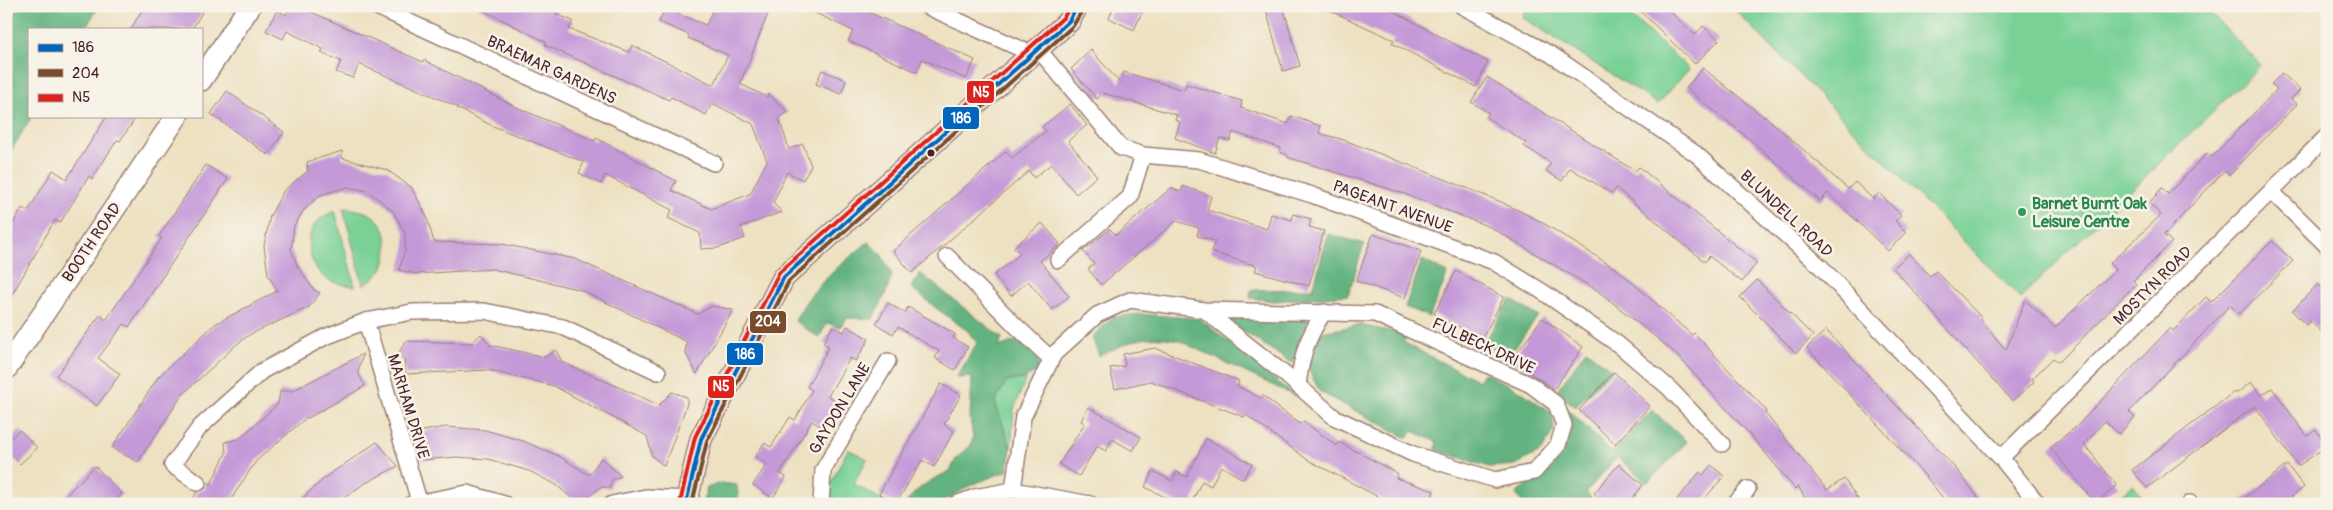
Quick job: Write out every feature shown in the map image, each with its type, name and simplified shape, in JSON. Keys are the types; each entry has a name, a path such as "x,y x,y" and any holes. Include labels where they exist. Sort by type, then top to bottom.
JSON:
{"street":[{"path":"202,78 250,6"},
{"name":"BRAEMAR GARDENS","path":"375,6 714,163"},
{"path":"926,6 1035,52"},
{"path":"612,504 646,497 686,501 701,439 784,277 1069,21 1077,6"},
{"name":"BLUNDELL ROAD","path":"1462,6 1552,55 1696,154 1820,267 2001,458 2038,504"},
{"name":"PAGEANT AVENUE","path":"1035,52 1122,148 1144,155 1199,160 1312,195 1494,262 1543,292 1619,345 1669,388 1722,444"},
{"name":"BOOTH ROAD","path":"6,369 176,118"},
{"name":"MOSTYN ROAD","path":"2001,458 2327,136"},
{"path":"1058,260 1130,197 1144,155"},
{"path":"2271,191 2327,246"},
{"path":"947,256 1014,326 1051,359"},
{"name":"FULBECK DRIVE","path":"1013,490 1022,417 1054,354 1097,314 1130,300 1204,310 1375,314 1531,385 1556,404 1564,425 1558,445 1534,472 1495,480 1413,454 1334,417 1204,310"},
{"path":"198,483 172,465 200,428 262,371 325,337 366,321 412,312 484,310 563,327 658,372"},
{"path":"1298,386 1301,357 1313,330 1324,312"},
{"name":"MARHAM DRIVE","path":"366,321 415,502"},
{"name":"GAYDON LANE","path":"821,504 822,470 888,361"},
{"path":"1734,504 1748,489"},
{"path":"956,504 976,497 1013,490 1087,504"},
{"path":"415,502 467,493 504,504"}],"green space":[{"path":"19,6 99,6 86,28 28,28 28,118 31,118 6,159 6,29"},
{"path":"1527,6 1620,6 1689,69 1658,104 1522,17"},
{"name":"Barnet Burnt Oak Leisure Centre","path":"1731,6 2203,6 2261,65 2020,298"},
{"path":"343,208 361,211 375,217 384,229 387,254 383,268 363,285"},
{"path":"335,211 355,286 335,283 325,278 315,267 310,253 309,238 311,230 322,218"},
{"path":"1328,234 1364,244 1348,295 1274,301 1250,298 1251,290 1313,289"},
{"path":"868,242 881,254 892,275 886,293 873,319 847,318 840,327 827,323 819,338 795,321 801,309 837,268"},
{"path":"1422,260 1448,273 1429,317 1405,307"},
{"path":"920,273 1002,338 999,347 1015,341 1035,353 1040,370 1026,378 1006,382 995,402 1011,449 1007,471 971,485 939,504 906,504 920,488 931,480 950,471 956,459 971,445 973,438 970,418 972,377 956,378 977,343 968,331 911,287"},
{"path":"1510,299 1538,316 1508,357 1484,343"},
{"path":"1140,314 1200,319 1295,396 1178,340 1146,338 1128,343 1099,356 1092,337 1113,317"},
{"path":"1223,318 1310,320 1301,336 1293,364"},
{"path":"1359,325 1395,332 1406,337 1404,343 1479,381 1484,373 1519,390 1552,413 1554,429 1542,451 1515,465 1489,467 1436,450 1437,442 1413,431 1407,438 1320,392 1308,369 1311,352 1322,332"},
{"path":"1586,350 1612,370 1575,407 1557,391"},
{"path":"1026,378 1014,409 1011,449 995,402 1006,382"},
{"path":"1564,406 1612,452 1652,410 1687,442 1647,483 1617,457 1586,492 1593,500 1590,504 1523,504 1516,494 1528,483 1547,474 1563,452 1571,428"},
{"path":"848,449 867,459 854,484 890,504 837,504 829,487"},
{"path":"721,483 737,485 739,504 702,504 707,488"},
{"path":"2133,485 2148,504 2108,504"}],"building":[{"path":"144,6 206,6 193,28 132,28"},
{"path":"290,6 298,6 423,62 424,60 516,107 595,141 596,138 676,181 671,190 711,209 750,194 767,161 753,124 712,103 706,115 671,97 669,100 545,45 546,42 475,6 560,6 556,14 573,21 569,29 629,52 632,45 714,85 728,55 688,38 689,35 659,22 665,9 706,25 714,6 771,6 740,84 767,97 768,94 788,112 779,118 789,149 803,144 811,166 803,180 787,172 773,203 782,212 741,227 745,238 718,248 701,249 700,233 668,218 672,210 605,175 601,184 579,173 584,162 493,126 458,107 359,64 353,78 336,72 341,61 321,53 323,49 287,31 283,39 266,31 277,10 286,15"},
{"path":"801,6 855,6 975,60 966,79 922,59 917,72 848,41 853,31"},
{"path":"1114,6 1145,6 1134,30 1109,18"},
{"path":"1265,6 1283,6 1300,66 1283,71"},
{"path":"1320,6 1384,6 1488,62 1476,87 1392,43 1394,40"},
{"path":"1635,6 1664,6 1695,35 1703,26 1719,40 1695,64"},
{"path":"1091,50 1120,83 1124,72 1184,90 1186,84 1242,101 1241,108 1288,124 1291,116 1321,126 1319,133 1344,140 1432,174 1501,202 1540,221 1618,270 1692,335 1694,333 1767,411 1765,413 1827,490 1844,479 1861,504 1808,504 1798,486 1795,489 1753,438 1674,352 1598,291 1490,227 1402,193 1287,157 1288,155 1280,152 1281,148 1233,132 1230,141 1220,138 1215,153 1175,138 1180,122 1175,120 1177,115 1103,93 1097,99 1071,69"},
{"path":"1703,68 1765,116 1848,189 1855,182 1873,199 1879,193 1901,215 1895,221 1906,232 1888,251 1828,193 1820,201 1753,142 1686,88"},
{"path":"822,70 846,80 841,94 816,84"},
{"path":"2282,73 2300,90 2291,99 2297,104 2230,175 2225,170 2164,235 2172,242 2133,281 2136,284 2059,362 2053,358 2032,379 2034,382 2012,401 1893,268 1909,254 1930,276 1936,271 1982,318 1980,319 2006,350 2025,300 2055,328 2116,269 2110,263 2161,215 2149,203 2162,188 2168,194 2207,153 2212,157 2277,89 2271,84"},
{"path":"1487,77 1635,171 1639,167 1757,263 1742,282 1709,256 1705,262 1616,188 1613,194 1570,168 1562,181 1546,171 1551,163 1524,146 1526,143 1486,117 1489,113 1471,102"},
{"path":"227,91 284,132 268,155 211,114"},
{"path":"1070,104 1087,125 1068,141 1097,176 1076,194 1051,164 1034,178 1029,171 912,273 893,251 1006,151 1012,158 1046,131 1042,127"},
{"path":"106,118 136,118 120,141 117,140 92,179 89,176 60,223 55,220 6,305 6,236 22,208 28,211 53,170 67,179"},
{"path":"342,151 342,158 387,170 411,187 426,215 434,242 502,244 575,259 698,314 712,306 733,310 697,374 685,352 687,342 581,290 493,269 416,274 399,270 405,250 405,233 393,211 368,191 347,187 320,195 303,211 294,226 291,250 298,267 313,289 320,293 309,307 249,335 236,345 182,395 138,462 112,448 159,376 215,324 277,291 268,274 264,246 270,216 284,190 308,171 307,162"},
{"path":"206,165 228,179 129,327 124,324 98,358 120,374 97,406 56,376 100,315 106,320 162,238 159,236"},
{"path":"1183,186 1211,196 1207,210 1267,229 1271,214 1292,220 1293,214 1311,219 1309,227 1324,231 1309,286 1255,271 1257,266 1211,252 1215,241 1197,236 1199,228 1176,221 1101,285 1088,269 1094,264 1083,251 1110,229 1116,235 1171,188 1181,192"},
{"path":"1042,223 1060,244 1040,261 1069,296 1052,310 1028,281 1011,296 994,275 1020,254 1014,247"},
{"path":"1373,234 1421,251 1405,298 1356,281"},
{"path":"2272,241 2293,261 2239,314 2230,305 2129,412 2135,417 2119,434 2105,421 2084,444 2117,486 2095,503 2050,447 2076,427 2170,328 2173,331 2206,297 2211,302"},
{"path":"1456,271 1504,297 1482,339 1434,314"},
{"path":"1757,280 1813,336 1796,353 1740,297"},
{"path":"2318,284 2327,293 2327,337 2310,321 2306,325 2292,311"},
{"path":"888,303 905,313 908,307 955,334 953,338 968,347 955,370 935,358 939,351 898,327 893,334 876,324"},
{"path":"1542,318 1583,347 1554,389 1512,360"},
{"path":"833,326 844,332 847,326 869,339 856,361 850,358 828,396 835,400 820,426 812,421 780,473 786,477 773,498 753,485 767,464 755,457 764,443 771,447 790,417 795,420 812,390 807,387 829,346 823,343"},
{"path":"1826,330 1958,471 1983,504 1948,504 1927,478 1807,348"},
{"path":"481,334 490,345 545,357 556,350 562,362 659,405 672,392 687,397 687,404 664,466 652,456 647,436 554,386 488,370 406,374 404,359 398,354 406,341 472,343"},
{"path":"1155,348 1239,381 1237,386 1261,398 1263,396 1300,424 1303,421 1337,446 1339,442 1398,474 1396,478 1434,491 1430,504 1392,504 1308,460 1246,415 1244,417 1151,381 1115,389 1110,368 1125,366 1123,354"},
{"path":"363,354 358,372 365,386 307,417 256,461 228,504 190,504 197,492 205,489 207,482 211,484 226,453 225,442 239,439 278,404 280,391 292,391"},
{"path":"1614,372 1650,406 1615,444 1579,410"},
{"path":"2251,382 2261,396 2272,388 2307,436 2316,430 2327,446 2298,466 2255,406 2147,488 2132,470 2234,392 2236,394"},
{"path":"941,384 961,395 944,424 954,431 934,467 922,460 896,504 879,494"},
{"path":"1088,407 1141,437 1133,451 1112,439 1106,451 1097,446 1079,476 1059,464 1085,423 1081,421"},
{"path":"446,427 485,430 523,441 559,456 589,475 601,458 621,476 612,480 610,488 601,487 579,504 555,484 529,471 488,459 456,457 423,460 415,435 423,431"},
{"path":"20,430 37,448 20,464 6,449 6,442"},
{"path":"1206,438 1252,464 1243,479 1221,466 1211,486 1202,481 1191,504 1179,504 1145,487 1153,471 1172,481 1177,472 1187,477"},
{"path":"377,442 398,466 362,485 336,504 296,504 327,476"},
{"path":"1619,464 1643,485 1628,504 1606,504 1594,493"},
{"path":"1711,465 1724,476 1700,504 1673,504 1700,472 1703,475"},
{"path":"2287,465 2304,487 2283,504 2237,504"},
{"path":"95,466 122,494 112,504 57,504"}],"transit line":[{"name":"N5","path":"680,503 695,437 779,273 1064,17 1070,6"},
{"name":"186","path":"686,504 701,439 784,277 1069,21 1077,6"},
{"name":"204","path":"692,504 707,441 789,281 1073,26 1083,9"}],"place":[{"name":"Barnet Burnt Oak Leisure Centre","path":"2022,212"}]}
